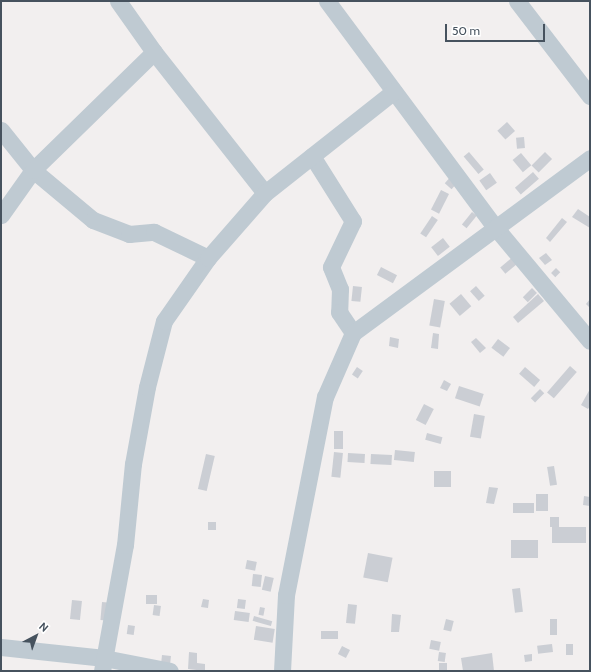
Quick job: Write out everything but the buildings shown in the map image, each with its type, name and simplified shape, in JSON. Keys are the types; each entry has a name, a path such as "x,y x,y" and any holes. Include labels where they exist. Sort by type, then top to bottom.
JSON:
{"street":[{"path":"118,1 154,52 265,193"},
{"path":"327,1 495,227 590,341"},
{"path":"517,1 590,96"},
{"path":"1,215 33,170 154,52"},
{"path":"103,665 125,545 133,464 147,387 164,321 208,258 265,193 394,90"},
{"path":"1,130 33,170 93,220 129,234 154,232 208,258"},
{"path":"312,156 353,221 331,267 340,289 339,312 353,333"},
{"path":"282,671 286,595 326,397 353,333 590,158"},
{"path":"1,647 103,665 170,671"}]}
